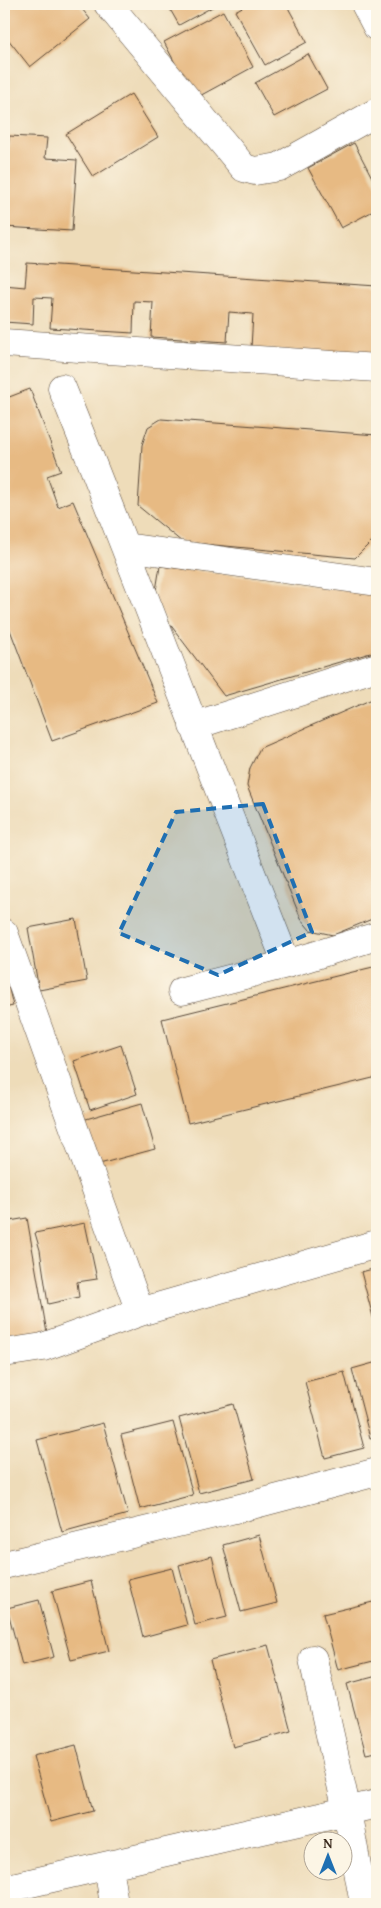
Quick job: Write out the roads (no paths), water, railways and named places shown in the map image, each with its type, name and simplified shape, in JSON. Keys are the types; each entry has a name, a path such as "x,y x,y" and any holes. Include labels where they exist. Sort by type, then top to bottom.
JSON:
{"street":[{"path":"108,4 244,168 255,171 279,167 377,112"},
{"path":"365,4 377,26"},
{"path":"4,343 377,368"},
{"path":"62,388 126,547 193,726 287,964"},
{"path":"126,547 377,582"},
{"path":"193,726 377,667"},
{"path":"4,933 140,1312"},
{"path":"182,991 287,964 377,936"},
{"path":"4,1353 43,1347 140,1312 377,1244"},
{"path":"4,1565 256,1504 377,1472"},
{"path":"313,1659 347,1811 364,1904"},
{"path":"4,1889 377,1804"},
{"path":"108,1866 114,1904"}]}
